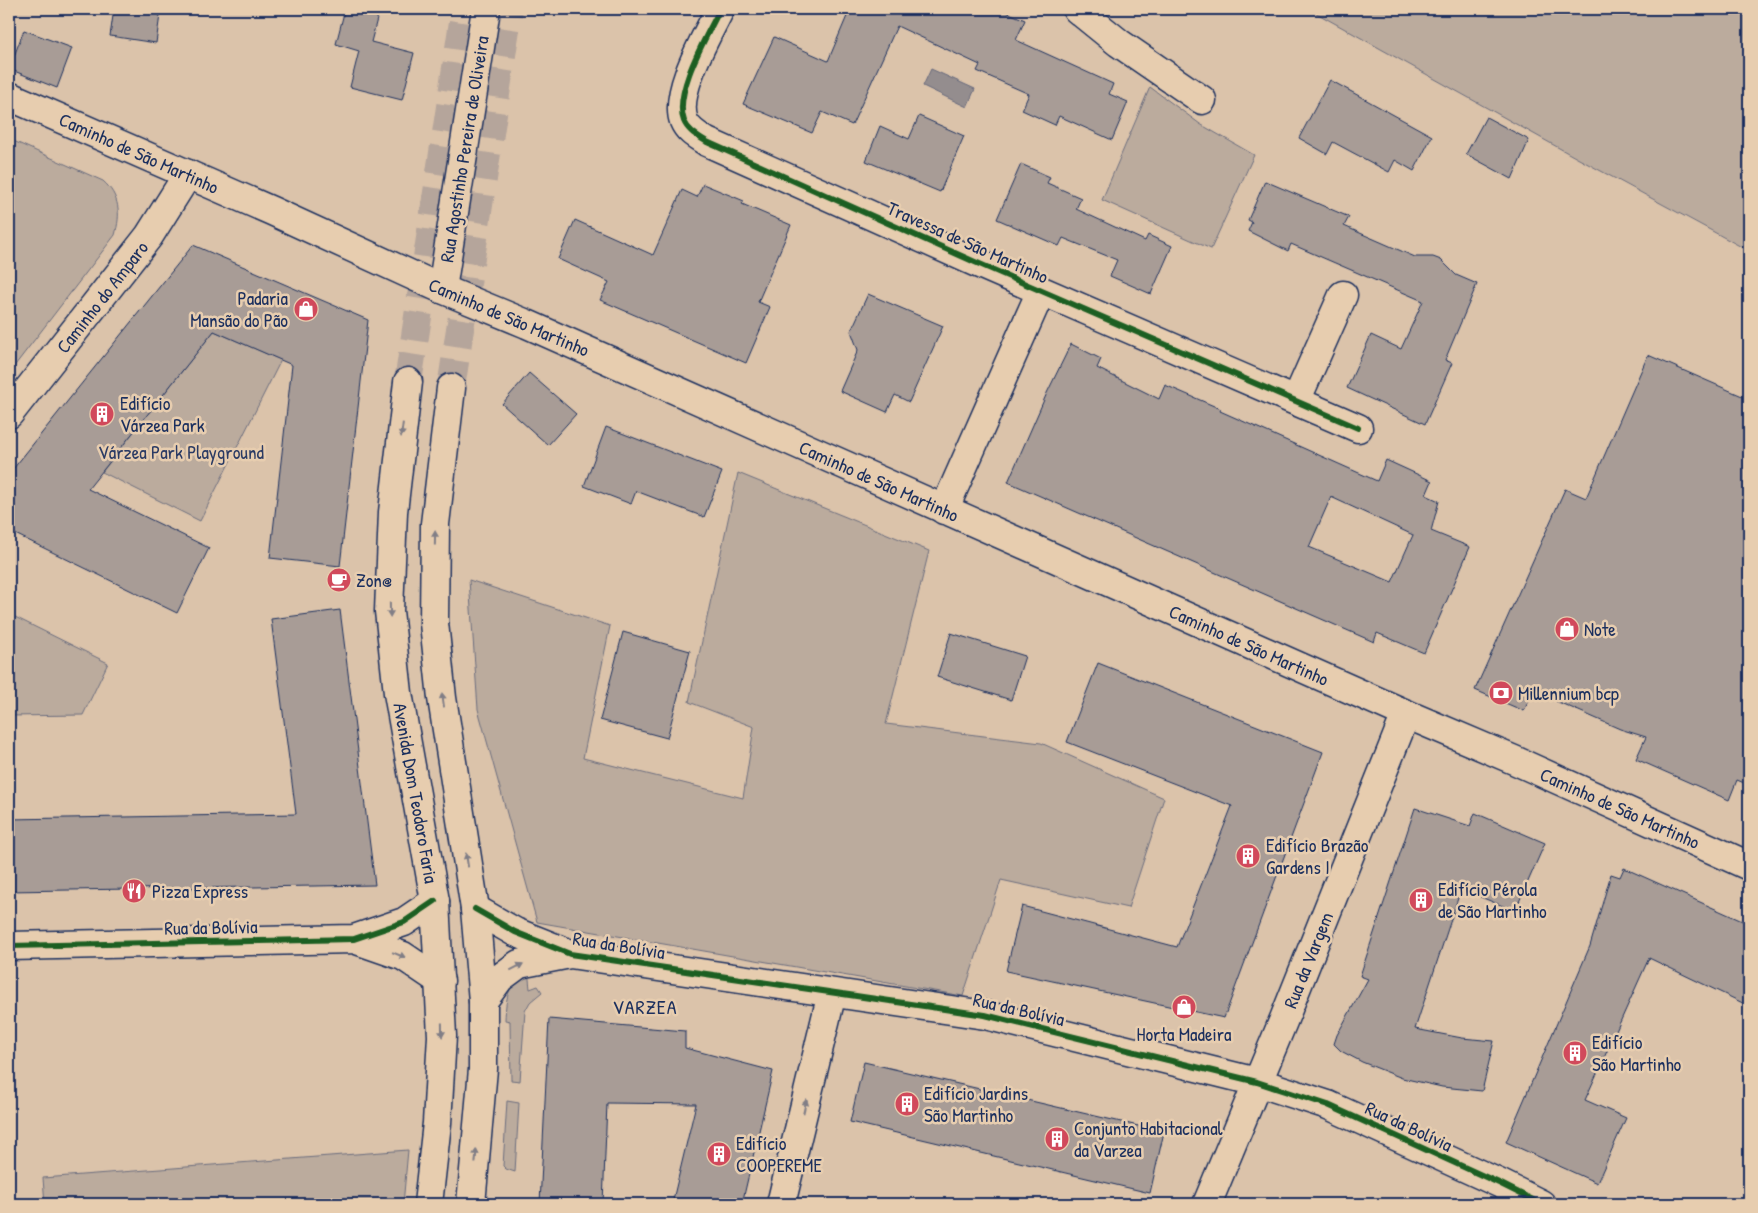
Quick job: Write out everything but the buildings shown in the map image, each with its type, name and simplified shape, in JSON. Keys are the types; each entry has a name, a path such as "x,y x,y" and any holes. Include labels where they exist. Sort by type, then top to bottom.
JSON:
{"street":[{"name":"Rua Agostinho Pereira de Oliveira","path":"442,289 486,9"},
{"name":"Travessa de São Martinho","path":"720,9 686,81 683,94 681,108 685,122 693,133 722,149 1042,291 1358,428"},
{"path":"1077,9 1118,43 1202,100"},
{"name":"Caminho de São Martinho","path":"9,96 188,174 442,289 526,324 1406,714 1514,760 1749,866"},
{"name":"Caminho do Amparo","path":"9,414 149,236 188,174"},
{"name":"Travessa de São Martinho","path":"944,510 1042,291"},
{"path":"1296,401 1343,295"},
{"name":"Avenida Dom Teodoro Faria","path":"408,382 393,512 389,611 398,693 436,901 442,1036 440,1086 428,1204"},
{"name":"Avenida Dom Teodoro Faria","path":"451,388 435,524 434,623 442,698 475,909 484,1001 483,1069 471,1204"},
{"name":"Rua da Vargem","path":"1207,1204 1284,1019 1406,714"},
{"name":"Rua da Bolívia","path":"9,946 354,939 404,922 436,901"},
{"name":"Rua da Bolívia","path":"475,909 515,932 570,954 986,1015 1257,1082 1328,1105 1541,1204"},
{"name":"Rua da Bolívia","path":"354,939 403,956 440,981"},
{"name":"Rua da Bolívia","path":"484,1001 500,978 519,964 570,954"},
{"path":"781,1204 832,993"}],"green space":[{"path":"1309,9 1701,9 1749,11 1749,251 1577,158"},
{"path":"1150,87 1200,124 1254,155 1211,249 1102,200"},
{"path":"9,139 103,181 116,199 118,220 115,235 9,373"},
{"name":"Várzea Park Playground","path":"214,331 281,360 200,521 102,472"},
{"path":"738,473 929,551 886,724 1041,743 1164,798 1128,908 1001,880 963,996 537,922 478,709 469,580 610,626 583,758 743,798 754,727 689,702"},
{"path":"9,614 108,663 83,715 9,716"},
{"path":"528,969 530,989 538,986 542,992 530,1002 525,1011 520,1081 511,1080 510,1021 505,1020 506,1003 512,986"},
{"path":"507,1101 519,1103 515,1172 503,1166"},
{"path":"408,1150 403,1204 45,1204 43,1178"}],"shaded area":[{"path":"931,69 975,89 967,107 923,86"}],"tunnel":[{"path":"408,382 465,9"},
{"path":"451,388 509,9"}],"cycle path":[{"path":"720,9 693,64 683,95 682,109 684,121 700,138 975,262 1358,428"},
{"path":"9,946 354,939 404,922 435,901"},
{"path":"475,909 515,932 570,954 985,1015 1257,1082 1328,1105 1541,1204"}],"place":[{"name":"Padaria Mansão do Pão","path":"306,309"},
{"name":"Edifício Várzea Park","path":"102,414"},
{"name":"Zon@","path":"339,580"},
{"name":"Note","path":"1567,629"},
{"name":"Millennium bcp","path":"1501,693"},
{"name":"Edifício Brazão Gardens I","path":"1248,856"},
{"name":"Pizza Express","path":"134,891"},
{"name":"Edifício Pérola de São Martinho","path":"1421,900"},
{"name":"Horta Madeira","path":"1184,1007"},
{"name":"Edifício São Martinho","path":"1575,1053"},
{"name":"Edifício Jardins São Martinho","path":"907,1104"},
{"name":"Conjunto Habitacional da Varzea","path":"1057,1139"},
{"name":"Edifício COOPEREME","path":"719,1154"}],"district":[{"name":"VARZEA","path":"645,1007"}]}
